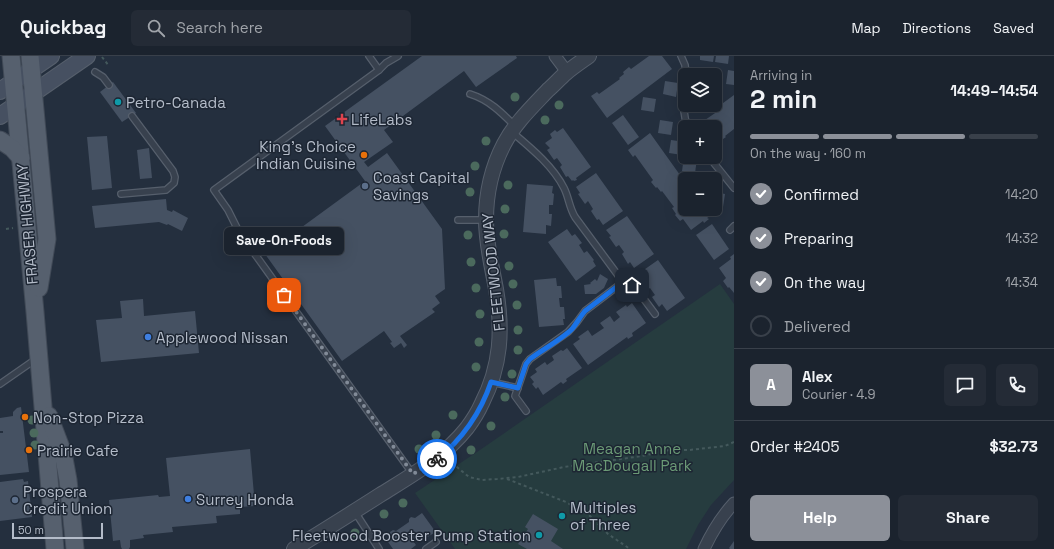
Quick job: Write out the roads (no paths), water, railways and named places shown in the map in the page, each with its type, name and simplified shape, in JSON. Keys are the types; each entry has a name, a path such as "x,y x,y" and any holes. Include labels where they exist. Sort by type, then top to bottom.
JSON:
{"main road":[{"name":"FRASER HIGHWAY","path":"11,56 7,86 16,105 55,549"},
{"path":"7,86 31,63 51,56"},
{"path":"0,116 34,92 94,56"},
{"name":"FRASER HIGHWAY","path":"31,63 47,239 35,312"},
{"path":"0,140 12,148 21,158"},
{"name":"FRASER HIGHWAY","path":"41,393 63,453 68,480 75,549"}],"street":[{"path":"555,56 567,72"},
{"name":"FLEETWOOD WAY","path":"294,549 443,454 468,427 478,411 491,382 499,350 500,326 497,297 487,242 486,220 488,193 494,170 504,143 525,114 567,72 589,56"},
{"path":"704,549 718,524 734,503"}],"lane":[{"path":"369,56 379,70"},
{"path":"398,56 386,63 379,70 214,190 228,210 239,232 413,474"},
{"path":"681,56 685,68"},
{"path":"95,72 103,77 109,85"},
{"path":"470,94 486,100 492,105 547,164 565,190 570,208 575,217 623,282 635,287 655,314"},
{"path":"121,194 166,190 174,183 175,177 132,116"},
{"path":"715,164 734,188"},
{"path":"458,220 486,220"},
{"path":"526,411 516,396 526,364 530,359 568,332 585,311 623,282"},
{"path":"0,384 38,358"},
{"path":"491,382 518,388"},
{"path":"354,511 379,549"},
{"path":"426,549 436,542"}],"place":[{"name":"Petro-Canada","path":"118,102"},
{"name":"LifeLabs","path":"342,119"},
{"name":"King's Choice Indian Cuisine","path":"364,155"},
{"name":"Coast Capital Savings","path":"365,186"},
{"name":"Save-On-Foods","path":"284,295"},
{"name":"Applewood Nissan","path":"148,337"},
{"name":"Non-Stop Pizza","path":"25,417"},
{"name":"Prairie Cafe","path":"29,450"},
{"name":"Surrey Honda","path":"188,499"},
{"name":"Prospera Credit Union","path":"15,500"},
{"name":"Multiples of Three","path":"562,516"},
{"name":"Fleetwood Booster Pump Station","path":"539,535"}],"park label":[{"name":"Meagan Anne MacDougall Park","path":"632,456"}]}
